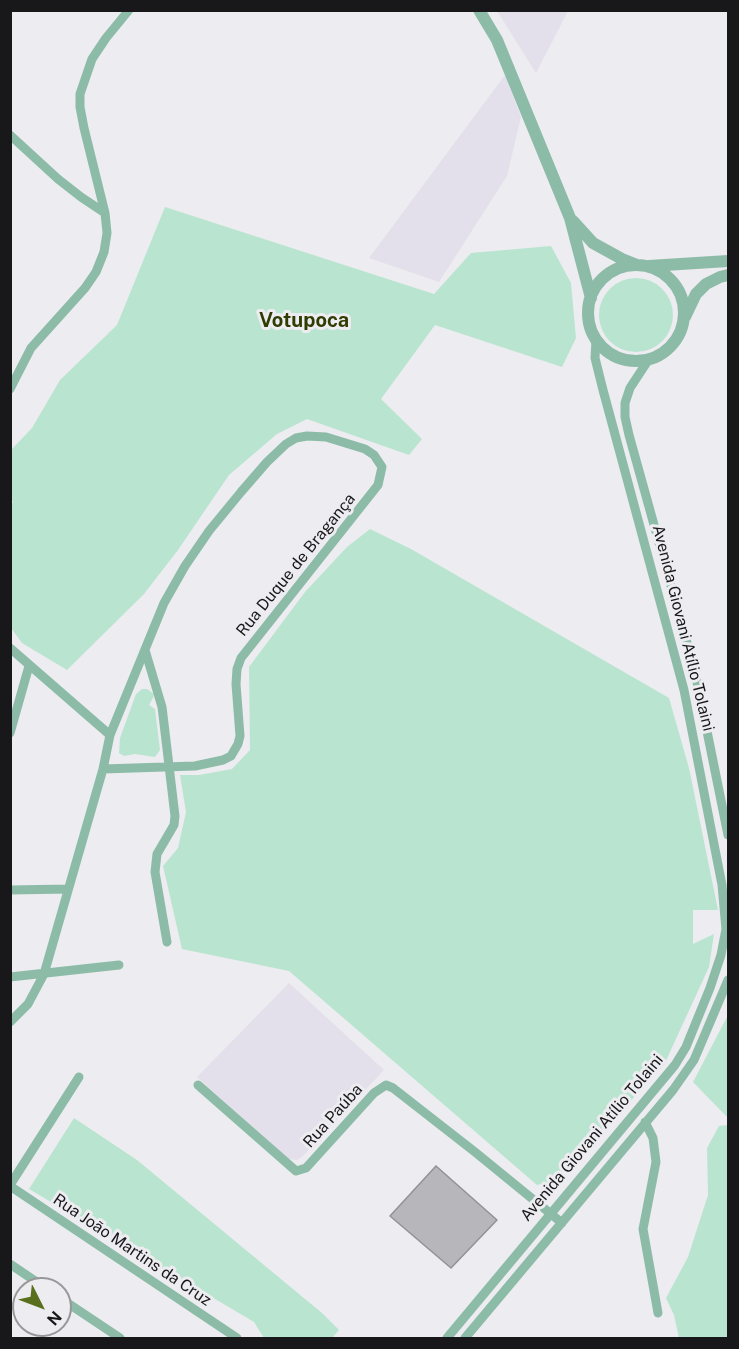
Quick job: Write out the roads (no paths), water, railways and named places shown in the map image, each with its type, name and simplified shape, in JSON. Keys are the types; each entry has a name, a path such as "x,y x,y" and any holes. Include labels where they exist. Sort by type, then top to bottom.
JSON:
{"street":[{"path":"10,389 31,348 85,288 96,272 104,252 107,233 105,213 84,128 80,94 92,59 129,10"},
{"path":"479,10 506,60 570,218 591,298"},
{"path":"10,135 58,179 105,213"},
{"path":"570,218 593,243 613,254 657,270 675,285 684,307 683,321"},
{"path":"729,261 642,266 614,270 596,287 591,298 589,320 596,340 619,358 634,361 649,359 661,354 672,345 679,334 689,305 706,284 729,275"},
{"name":"Avenida Giovani Atílio Tolaini","path":"447,1338 675,1065 686,1047 710,988 721,955 726,929 722,885 684,690 603,390 596,358 596,340"},
{"name":"Avenida Giovani Atílio Tolaini","path":"649,359 630,388 625,403 628,435 694,672 729,835"},
{"name":"Rua Duque de Bragança","path":"102,770 195,766 231,756 236,750 240,736 236,684 237,669 242,658 378,485 382,467 375,454 326,437 307,436 296,438 286,444 267,462 209,531 185,566 164,603 145,650"},
{"path":"10,648 110,735"},
{"path":"10,1022 28,1004 44,974 110,735 145,650"},
{"path":"145,650 162,707 175,816 174,825 157,854 155,872 167,942"},
{"path":"10,733 29,666"},
{"path":"10,890 68,889"},
{"path":"10,977 119,964"},
{"name":"Avenida Giovani Atílio Tolaini","path":"469,1337 673,1089 694,1060 729,980"},
{"path":"10,1185 79,1077"},
{"name":"Rua Paúba","path":"198,1085 296,1171 306,1168 374,1093 386,1085 393,1088 550,1213"},
{"path":"645,1122 653,1138 656,1162 643,1229 658,1313"},
{"name":"Rua João Martins da Cruz","path":"10,1185 237,1338"},
{"path":"550,1213 562,1223"},
{"path":"10,1264 29,1277"},
{"path":"72,1306 120,1338"},
{"path":"458,1324 469,1337"}],"district":[{"name":"Votupoca","path":"304,321"}]}
